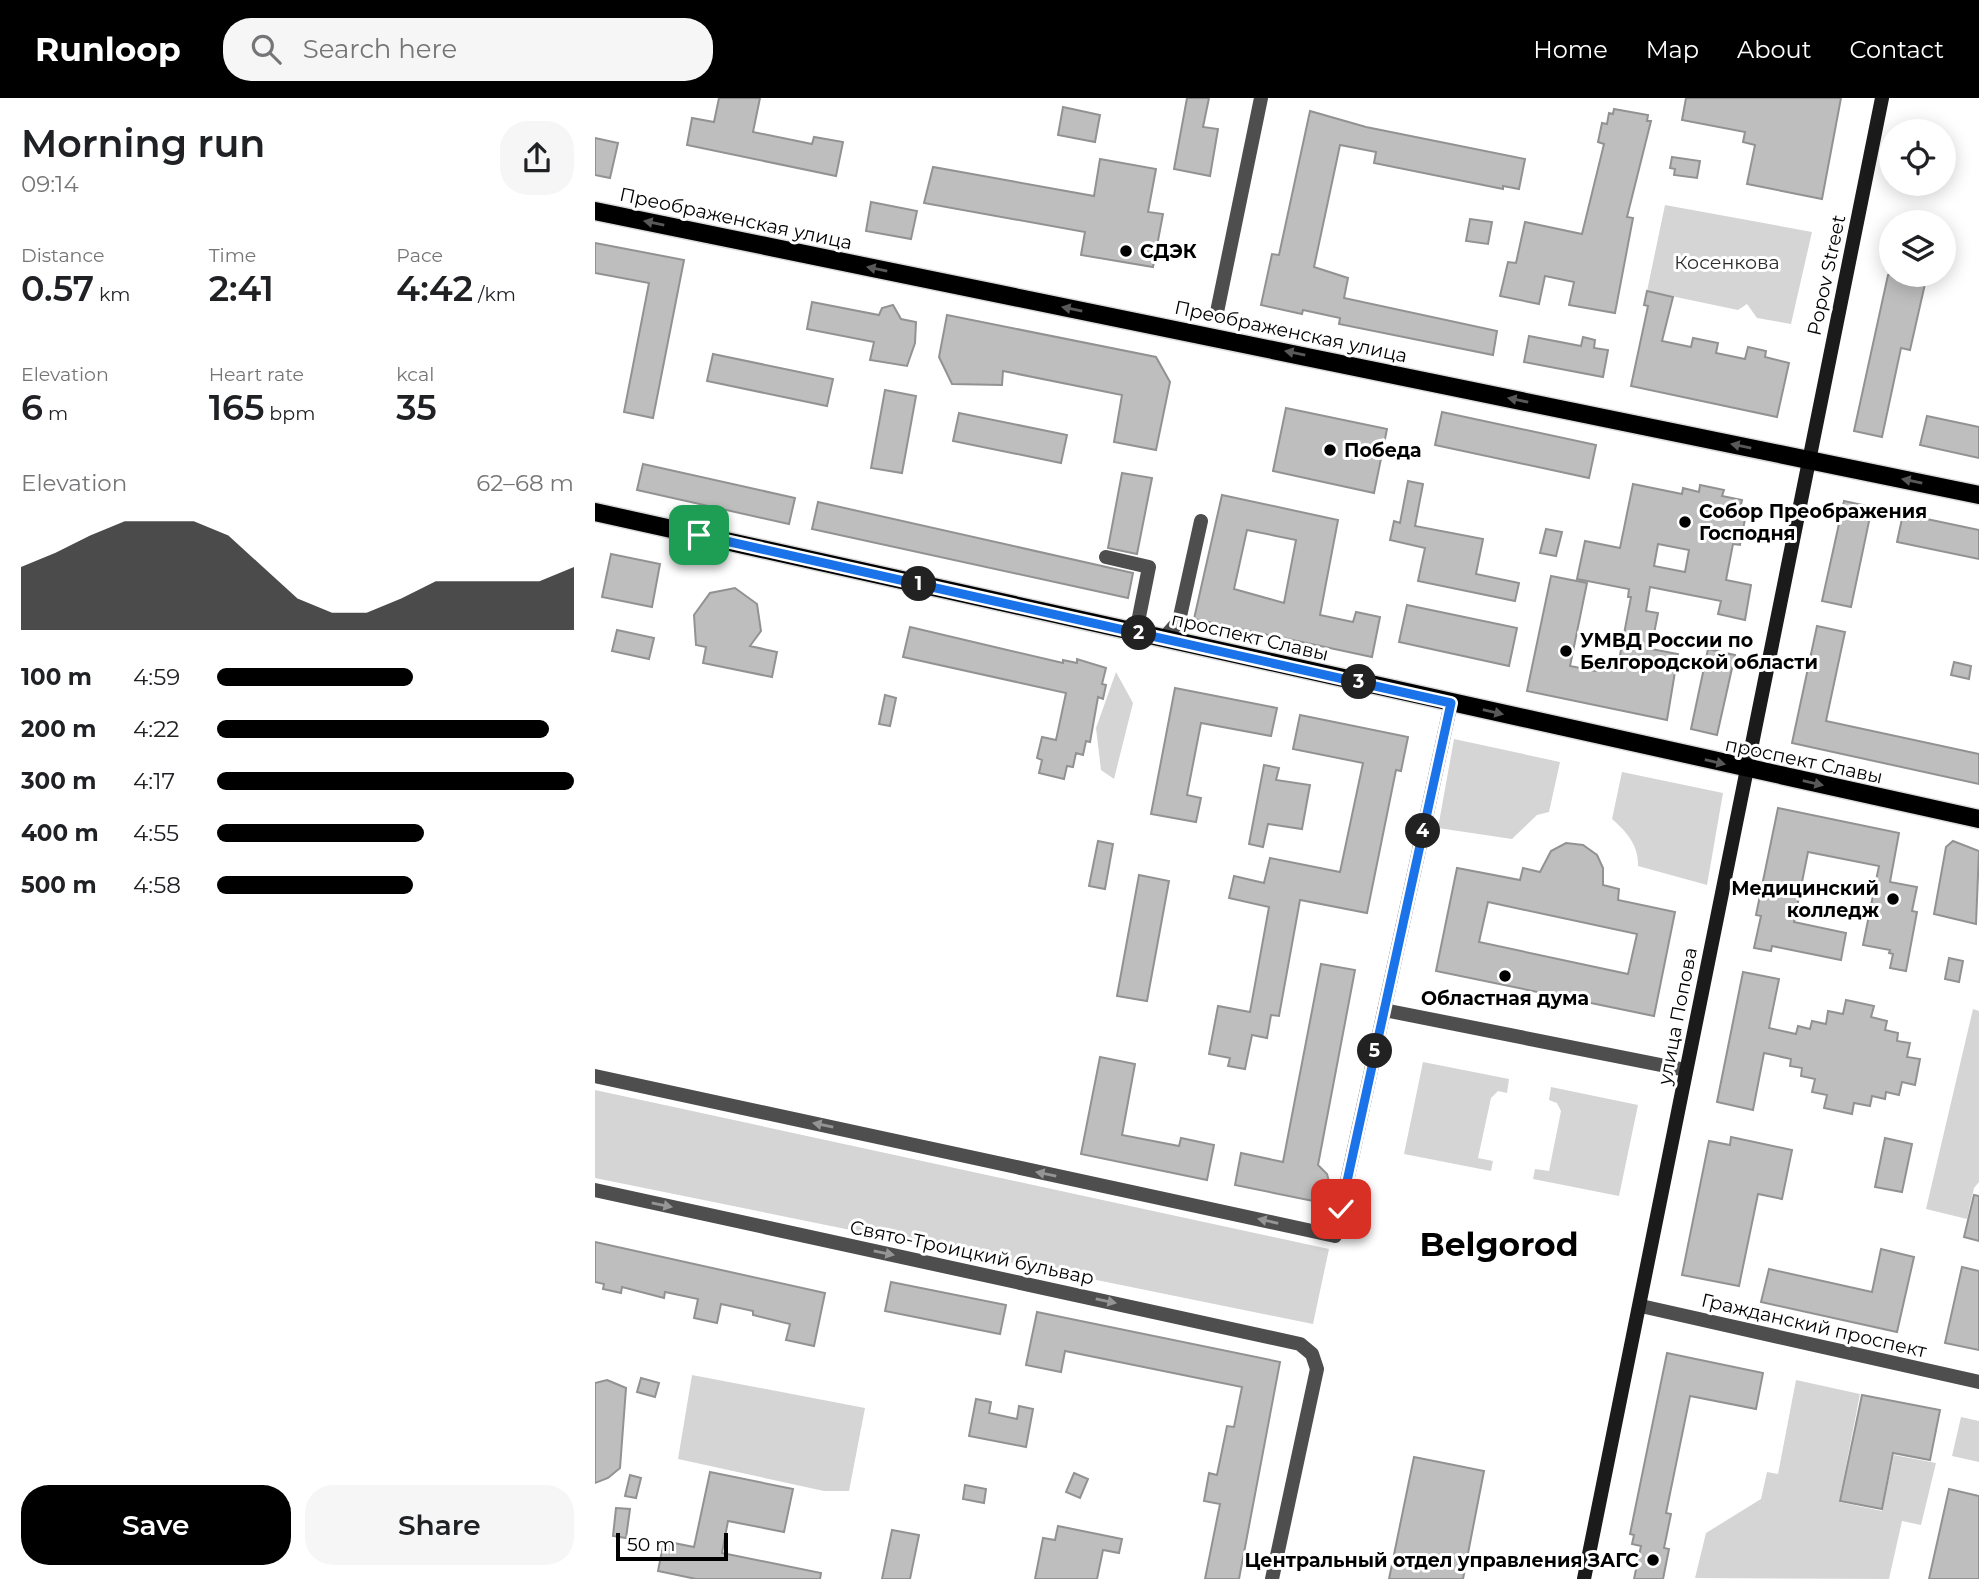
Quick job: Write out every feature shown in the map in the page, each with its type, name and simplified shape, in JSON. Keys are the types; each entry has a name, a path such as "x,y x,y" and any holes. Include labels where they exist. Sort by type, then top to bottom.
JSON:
{"main road":[{"name":"Popov Street","path":"1808,459 1882,98"},
{"name":"Преображенская улица","path":"595,211 1979,495"},
{"name":"улица Попова","path":"1584,1579 1641,1306 1808,459"},
{"name":"проспект Славы","path":"595,512 1979,819"}],"street":[{"path":"1217,312 1261,98"},
{"path":"1164,639 1179,621 1201,521"},
{"path":"1106,557 1149,566 1136,632"},
{"path":"595,1076 1335,1236 1451,703"},
{"path":"1384,1010 1686,1070"},
{"name":"Свято-Троицкий бульвар","path":"595,1190 1293,1342 1312,1354 1317,1369 1272,1579"},
{"name":"Гражданский проспект","path":"1641,1306 1979,1382"}],"green space":[{"name":"Косенкова","path":"1665,205 1812,232 1791,324 1757,318 1747,304 1738,310 1647,291"},
{"path":"1116,672 1133,703 1114,779 1101,770 1096,728"},
{"path":"1454,739 1560,762 1549,812 1537,815 1512,839 1438,828"},
{"path":"1622,772 1723,793 1707,885 1638,866 1631,840 1612,819"},
{"path":"1973,1009 1979,1011 1979,1182 1974,1188 1967,1219 1926,1209"},
{"path":"1423,1062 1509,1079 1507,1093 1498,1091 1491,1098 1478,1158 1493,1161 1491,1171 1404,1154"},
{"path":"1551,1087 1638,1105 1619,1196 1533,1179 1535,1169 1549,1171 1561,1111 1557,1103 1549,1100"},
{"path":"595,1090 1329,1249 1313,1324 595,1178"},
{"path":"692,1375 865,1408 849,1491 824,1491 678,1459"},
{"path":"1796,1380 1860,1394 1839,1502 1882,1511 1894,1455 1936,1463 1921,1525 1902,1521 1889,1579 1695,1578 1706,1533 1761,1499 1767,1472 1778,1474"},
{"path":"1961,1417 1979,1421 1979,1462 1952,1456"}],"building":[{"path":"719,98 760,98 753,132 812,144 814,137 843,142 836,176 687,145 692,118 714,122"},
{"path":"1187,98 1209,98 1203,127 1218,129 1210,176 1174,169"},
{"path":"1686,98 1841,98 1822,199 1747,184 1755,145 1743,142 1745,132 1682,120"},
{"path":"1063,107 1100,115 1095,142 1058,135"},
{"path":"1614,109 1648,115 1647,121 1651,121 1627,217 1633,218 1615,313 1569,305 1574,282 1545,276 1539,304 1500,296 1508,262 1516,263 1525,222 1582,234 1604,144 1598,142 1602,123 1607,124 1609,113 1613,114"},
{"path":"1310,111 1366,127 1525,159 1519,189 1503,186 1503,189 1374,163 1376,152 1340,145 1314,267 1348,278 1344,298 1497,331 1493,355 1339,324 1340,318 1303,310 1302,314 1261,305 1272,254 1279,255"},
{"path":"595,138 618,143 610,178 595,175"},
{"path":"1672,157 1700,161 1697,178 1674,175 1675,169 1670,168"},
{"path":"1100,159 1156,169 1148,212 1163,214 1153,267 1081,255 1085,232 924,203 933,167 1094,196"},
{"path":"871,202 917,211 911,239 866,231"},
{"path":"1470,219 1492,222 1488,244 1466,241"},
{"path":"595,243 684,260 653,418 624,412 649,283 595,273"},
{"path":"1885,287 1924,287 1910,350 1901,348 1882,437 1854,431"},
{"path":"1647,291 1673,297 1662,341 1691,347 1693,338 1718,343 1716,353 1745,359 1748,347 1766,351 1765,357 1789,363 1777,417 1631,386 1648,306 1644,305"},
{"path":"812,302 879,315 882,308 893,305 901,319 916,322 915,343 907,366 870,360 874,342 807,329"},
{"path":"947,315 1156,357 1170,382 1156,450 1114,442 1122,395 1003,371 1002,385 952,384 939,357"},
{"path":"1529,336 1581,346 1583,337 1595,340 1594,348 1608,350 1603,377 1524,362"},
{"path":"713,354 833,379 827,406 707,381"},
{"path":"885,390 916,396 902,473 871,468"},
{"name":"Победа","path":"1286,408 1387,429 1374,493 1273,471"},
{"path":"1442,412 1596,445 1589,478 1435,445"},
{"path":"959,413 1067,435 1061,463 953,441"},
{"path":"1927,416 1979,427 1979,458 1920,445"},
{"path":"643,464 795,498 789,524 637,490"},
{"path":"1122,473 1152,478 1137,554 1108,548"},
{"path":"1408,481 1423,484 1415,526 1483,539 1476,574 1519,583 1515,601 1418,581 1425,548 1390,540 1394,521 1400,523"},
{"path":"1633,484 1682,494 1683,488 1699,492 1700,485 1724,490 1722,496 1742,500 1738,518 1745,519 1740,545 1733,544 1726,580 1751,585 1745,620 1718,614 1721,601 1650,587 1646,611 1658,613 1651,649 1678,654 1667,720 1527,691 1551,576 1587,583 1570,666 1596,671 1597,667 1617,671 1631,597 1628,597 1629,589 1577,579 1585,541 1620,548","holes":["1658,544 1689,550 1685,572 1654,566"]},
{"path":"1222,495 1338,520 1320,615 1353,622 1356,612 1380,617 1372,657 1194,619","holes":["1247,530 1296,540 1284,603 1234,589"]},
{"path":"1844,501 1872,507 1851,607 1822,601"},
{"path":"818,502 1133,573 1128,598 812,529"},
{"path":"1903,514 1979,530 1979,559 1897,542"},
{"path":"1546,529 1562,532 1556,556 1540,553"},
{"path":"611,554 660,564 652,607 602,597"},
{"path":"735,588 757,604 761,631 750,646 777,652 772,677 703,663 706,647 696,645 694,615 710,593"},
{"path":"1407,605 1517,628 1509,666 1399,642"},
{"path":"1817,626 1845,632 1826,721 1979,754 1979,784 1792,743"},
{"path":"910,627 1063,663 1063,660 1077,663 1077,659 1106,668 1102,684 1106,685 1103,699 1098,697 1090,742 1086,741 1083,755 1076,753 1073,767 1067,766 1064,779 1039,773 1042,760 1037,758 1042,737 1056,740 1066,693 903,657"},
{"path":"617,630 654,638 649,659 612,651"},
{"path":"1708,649 1735,655 1717,735 1691,729"},
{"path":"1954,662 1971,666 1969,679 1951,675"},
{"path":"1175,688 1277,708 1271,736 1201,723 1187,795 1201,798 1196,822 1151,814"},
{"path":"885,695 896,698 890,726 879,724"},
{"path":"1300,715 1408,737 1401,771 1396,770 1367,913 1300,900 1279,1016 1271,1015 1267,1038 1252,1035 1245,1069 1228,1066 1230,1058 1209,1054 1218,1006 1250,1012 1269,907 1229,898 1234,876 1264,883 1270,858 1340,872 1363,763 1293,749"},
{"path":"1264,765 1279,768 1276,780 1310,785 1302,829 1268,824 1263,847 1249,844"},
{"name":"Медицинский колледж","path":"1778,808 1899,833 1890,882 1917,887 1912,911 1917,912 1906,971 1890,968 1893,954 1889,953 1890,950 1863,945 1879,866 1808,852 1794,922 1846,933 1841,960 1772,946 1771,951 1754,948 1761,916 1756,915"},
{"path":"1098,841 1113,844 1105,889 1089,886"},
{"path":"1953,841 1979,851 1976,924 1934,914 1946,847"},
{"path":"1566,843 1583,845 1597,855 1603,868 1603,885 1619,889 1618,900 1675,912 1654,1016 1436,971 1457,868 1520,880 1523,868 1540,872 1551,851","holes":["1488,902 1637,934 1628,974 1479,942"]},
{"path":"1139,875 1169,881 1147,1001 1117,996"},
{"path":"1949,958 1963,961 1959,982 1945,979"},
{"path":"1321,964 1355,970 1318,1165 1327,1174 1330,1185 1324,1199 1318,1202 1235,1185 1241,1153 1283,1162"},
{"path":"1743,972 1779,979 1769,1028 1796,1034 1798,1026 1810,1029 1812,1021 1826,1024 1828,1011 1843,1014 1846,1000 1874,1006 1871,1017 1887,1021 1885,1030 1898,1033 1897,1041 1910,1043 1907,1057 1920,1059 1915,1085 1902,1082 1899,1095 1886,1092 1885,1099 1872,1096 1870,1106 1854,1103 1852,1114 1824,1108 1827,1095 1812,1092 1815,1079 1801,1076 1802,1068 1790,1066 1791,1059 1764,1053 1753,1110 1717,1102"},
{"path":"1100,1057 1135,1064 1122,1135 1179,1146 1181,1138 1214,1145 1207,1180 1081,1154"},
{"path":"1731,1137 1792,1150 1782,1199 1758,1194 1739,1286 1682,1275 1709,1141 1730,1145"},
{"path":"1885,1138 1912,1144 1902,1192 1875,1187"},
{"path":"1974,1195 1979,1196 1979,1241 1964,1237"},
{"path":"595,1242 825,1293 814,1346 786,1340 790,1324 753,1315 753,1311 721,1304 717,1323 694,1318 698,1299 665,1292 664,1298 622,1287 621,1293 603,1289 604,1284 595,1282"},
{"path":"1881,1249 1914,1257 1897,1332 1761,1302 1769,1269 1872,1292"},
{"path":"1962,1267 1979,1271 1979,1350 1945,1343"},
{"path":"891,1282 1006,1305 1000,1334 885,1311"},
{"path":"1037,1312 1280,1362 1239,1579 1205,1579 1220,1504 1204,1501 1209,1473 1217,1475 1227,1426 1234,1427 1242,1387 1065,1351 1061,1372 1026,1365"},
{"path":"1667,1353 1763,1373 1756,1409 1690,1396 1666,1513 1671,1514 1664,1548 1669,1549 1663,1579 1634,1579 1641,1546 1632,1544 1634,1535 1630,1534"},
{"path":"641,1378 659,1383 655,1397 637,1392"},
{"path":"607,1380 626,1388 620,1468 608,1478 595,1483 595,1383"},
{"path":"1862,1395 1940,1410 1930,1460 1893,1453 1882,1509 1840,1501"},
{"path":"976,1399 991,1402 989,1413 1017,1419 1019,1406 1033,1409 1026,1447 969,1436"},
{"path":"1414,1457 1484,1471 1463,1579 1389,1579"},
{"path":"710,1472 793,1489 784,1532 728,1521 722,1553 821,1573 820,1579 696,1579 658,1571 664,1541 694,1547"},
{"path":"1074,1473 1088,1479 1080,1498 1066,1492"},
{"path":"630,1475 641,1478 636,1498 625,1496"},
{"path":"965,1485 986,1489 984,1503 963,1499"},
{"path":"1949,1489 1979,1496 1979,1579 1929,1579"},
{"path":"616,1508 630,1509 626,1538 613,1536"},
{"path":"1058,1526 1122,1539 1119,1553 1103,1550 1097,1579 1035,1579 1043,1538 1055,1540"},
{"path":"892,1530 919,1535 910,1579 882,1579"}],"place":[{"name":"СДЭК","path":"1126,251"},
{"name":"Победа","path":"1330,450"},
{"name":"Собор Преображения Господня","path":"1685,522"},
{"name":"УМВД России по Белгородской области","path":"1566,651"},
{"name":"Медицинский колледж","path":"1893,899"},
{"name":"Областная дума","path":"1505,976"},
{"name":"Центральный отдел управления ЗАГС","path":"1653,1560"}],"district":[{"name":"Belgorod","path":"1499,1244"}],"route":[{"path":"699,535 1451,703 1341,1209"}]}
